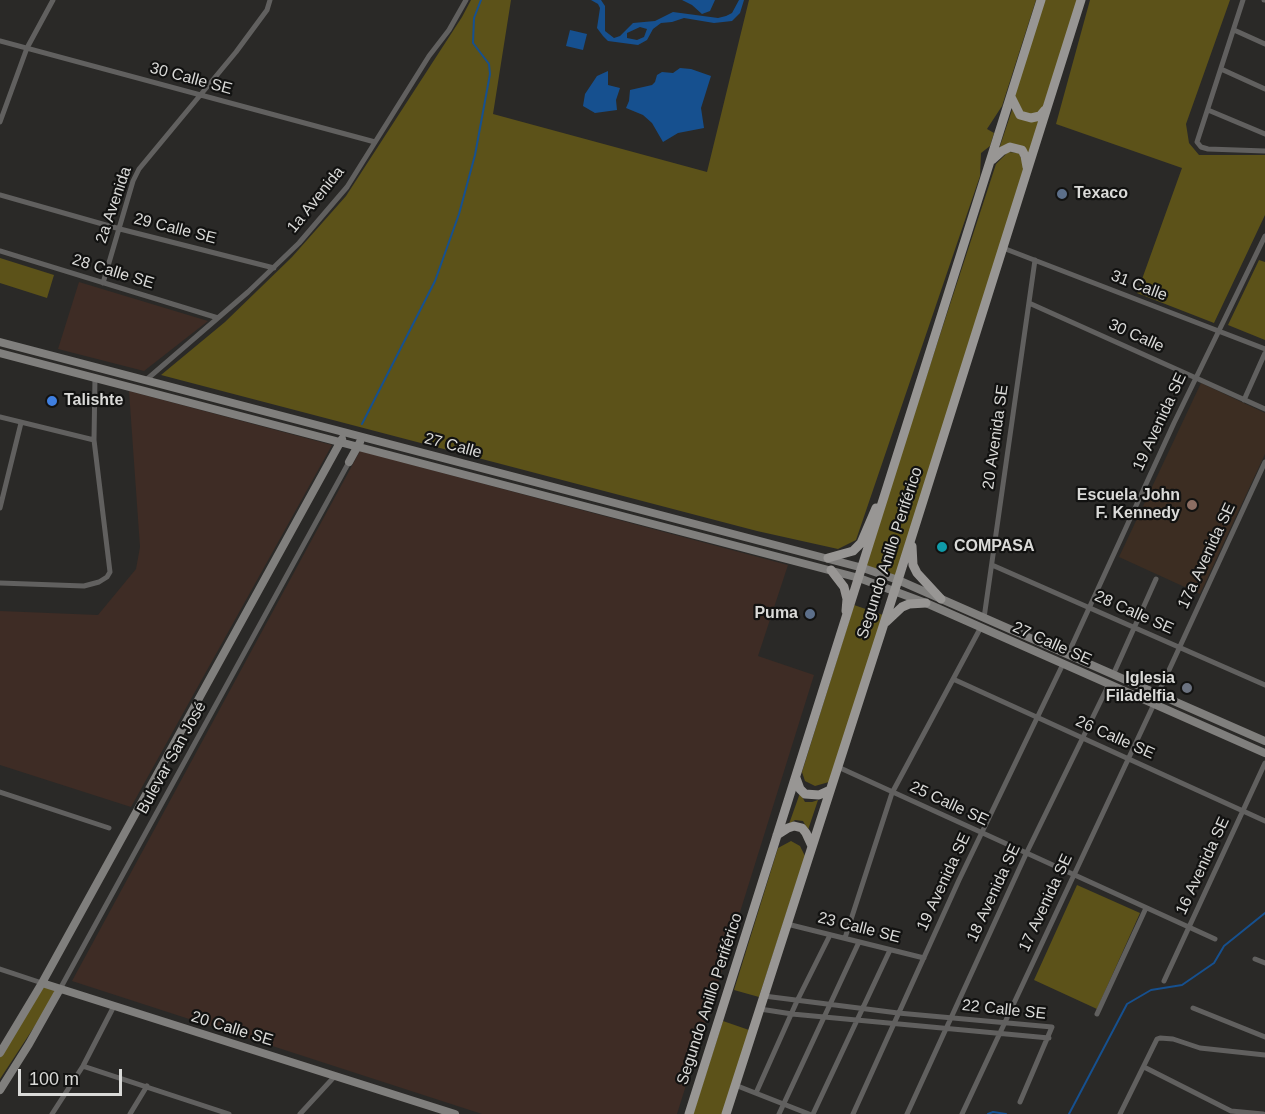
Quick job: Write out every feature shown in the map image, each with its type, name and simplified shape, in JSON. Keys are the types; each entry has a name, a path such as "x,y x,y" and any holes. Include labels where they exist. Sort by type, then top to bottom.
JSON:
{"main road":[{"name":"Segundo Anillo Periférico","path":"689,1114 1041,0"},
{"name":"Segundo Anillo Periférico","path":"726,1114 1081,0"},
{"path":"1011,97 1020,115 1031,118 1040,116 1047,108"},
{"path":"990,162 1010,147 1022,150 1027,169"},
{"name":"27 Calle","path":"0,342 828,558 898,580"},
{"name":"27 Calle","path":"0,353 831,570 894,590"},
{"name":"Bulevar San José","path":"0,1053 3,1042 42,982 346,432"},
{"name":"Bulevar San José","path":"349,462 363,437"},
{"path":"828,558 853,551 861,543 886,481 895,465"},
{"path":"913,533 913,565 921,579 941,599"},
{"path":"831,570 844,587 847,599 845,625"},
{"name":"27 Calle SE","path":"898,580 1265,741"},
{"name":"27 Calle SE","path":"894,590 1265,753"},
{"path":"882,626 902,607 909,604 926,603"},
{"path":"796,778 800,789 805,794 819,795 830,790"},
{"path":"777,835 794,826 802,828 812,846"},
{"name":"20 Calle SE","path":"42,982 455,1114"},
{"name":"Bulevar San José","path":"0,1090 60,989"}],"street":[{"path":"0,122 27,48 53,0"},
{"name":"2a Avenida","path":"103,283 133,181 140,169 236,52 267,10 270,0"},
{"name":"1a Avenida","path":"146,380 274,268 299,243 346,187 429,56 449,30 466,0"},
{"path":"1243,0 1197,142 1201,147 1208,149 1265,151"},
{"path":"1234,30 1265,44"},
{"name":"30 Calle SE","path":"0,41 375,142"},
{"path":"1221,69 1265,89"},
{"path":"1208,110 1265,134"},
{"name":"29 Calle SE","path":"0,195 120,229 274,268"},
{"name":"19 Avenida SE","path":"1068,654 1196,378 1265,236"},
{"name":"31 Calle","path":"1003,248 1220,331 1265,351"},
{"name":"28 Calle SE","path":"0,251 218,318"},
{"name":"20 Avenida SE","path":"984,618 1035,260"},
{"name":"30 Calle","path":"1029,303 1265,409"},
{"path":"1244,400 1265,351"},
{"path":"0,583 93,584 107,577 110,566 94,440 95,377"},
{"path":"0,417 94,440"},
{"path":"0,508 21,423"},
{"name":"Bulevar San José","path":"60,989 349,462"},
{"name":"17a Avenida SE","path":"1158,694 1265,462"},
{"name":"28 Calle SE","path":"992,565 1265,685"},
{"path":"1113,675 1156,579"},
{"path":"845,938 892,793 981,627"},
{"name":"19 Avenida SE","path":"853,1114 981,834 1063,664"},
{"name":"26 Calle SE","path":"953,679 1265,821"},
{"name":"18 Avenida SE","path":"907,1114 1026,854 1081,737 1109,684"},
{"name":"17 Avenida SE","path":"962,1114 1154,704"},
{"name":"16 Avenida SE","path":"1164,981 1265,763"},
{"name":"25 Calle SE","path":"838,767 1215,939"},
{"path":"0,792 109,828"},
{"path":"1097,1014 1146,908"},
{"name":"23 Calle SE","path":"787,924 924,958"},
{"path":"756,1093 797,1001 830,935"},
{"path":"779,1114 859,942"},
{"path":"735,1085 811,1114 890,950"},
{"path":"1255,959 1265,963"},
{"name":"20 Calle SE","path":"0,969 42,982"},
{"name":"22 Calle SE","path":"760,1010 1048,1038 1052,1027 898,1013 764,996"},
{"path":"52,1114 83,1066 114,1006"},
{"path":"1193,1008 1265,1037"},
{"path":"1122,1113 1157,1039 1165,1037 1200,1048 1265,1055"},
{"path":"1020,1102 1048,1038"},
{"path":"83,1066 147,1086 213,1112 229,1114"},
{"path":"1144,1067 1231,1111 1263,1114"},
{"path":"300,1114 335,1076"},
{"path":"130,1114 147,1086"}],"shaded area":[{"path":"471,0 511,0 493,114 707,172 749,0 1036,0 1002,106 987,129 994,133 990,146 981,153 980,176 856,540 838,549 757,531 161,375 225,322 292,257 346,196"},
{"path":"1043,0 1080,0 1040,115 1021,114 1014,98"},
{"path":"1090,0 1230,0 1186,124 1189,143 1199,155 1265,155 1265,215 1214,323 1137,293 1182,168 1056,124"},
{"path":"1013,107 1019,117 1044,117 1030,160 1022,149 998,152"},
{"path":"1008,152 1019,153 1025,169 897,579 864,567 996,164"},
{"path":"0,258 54,275 47,298 0,283"},
{"path":"1259,260 1265,262 1265,340 1228,325"},
{"path":"79,282 208,321 144,371 58,349"},
{"name":"Escuela John F. Kennedy","path":"1201,383 1265,413 1265,454 1200,594 1119,557"},
{"path":"129,391 332,445 131,807 0,765 0,611 98,615 136,569 140,547"},
{"path":"360,451 788,565 758,656 814,675 677,1114 482,1114 72,981"},
{"path":"854,605 883,615 829,782 815,786 805,781 802,772"},
{"path":"800,793 805,802 818,800 808,830 803,821 795,820 789,824"},
{"path":"791,841 800,846 805,856 759,997 734,990 778,848"},
{"path":"1077,885 1140,913 1097,1009 1034,980"},
{"path":"42,983 59,989 0,1079 0,1049"},
{"path":"723,1021 749,1030 723,1114 693,1114"}],"water":[{"path":"591,0 601,0 605,6 605,31 614,38 620,36 633,23 655,21 673,12 718,18 726,16 732,13 739,0 744,0 740,13 732,21 714,23 684,18 661,23 653,29 647,40 638,45 608,41 603,36 597,28 600,8","holes":["640,27 647,29 644,37 637,40 627,38 627,33"]},
{"path":"682,0 715,0 710,11 702,14"},
{"path":"570,30 587,34 583,50 566,46"},
{"path":"680,68 711,76 701,108 704,128 678,133 663,142 652,123 643,115 626,108 630,90 652,85 657,75 662,72 673,73"},
{"path":"608,71 608,85 620,88 616,100 617,110 595,113 583,106 585,94 597,76"}],"waterway":[{"path":"362,424 435,281 459,214 475,155 490,74 489,64 473,43 474,18 481,0"},
{"path":"1069,1114 1127,1004 1151,990 1182,985 1214,963 1224,946 1265,913"},
{"path":"988,1114 993,1112 1006,1114"}],"place":[{"name":"Texaco","path":"1062,194"},
{"name":"Talishte","path":"52,401"},
{"name":"Escuela John F. Kennedy","path":"1192,505"},
{"name":"COMPASA","path":"942,547"},
{"name":"Puma","path":"810,614"},
{"name":"Iglesia Filadelfia","path":"1187,688"}]}
